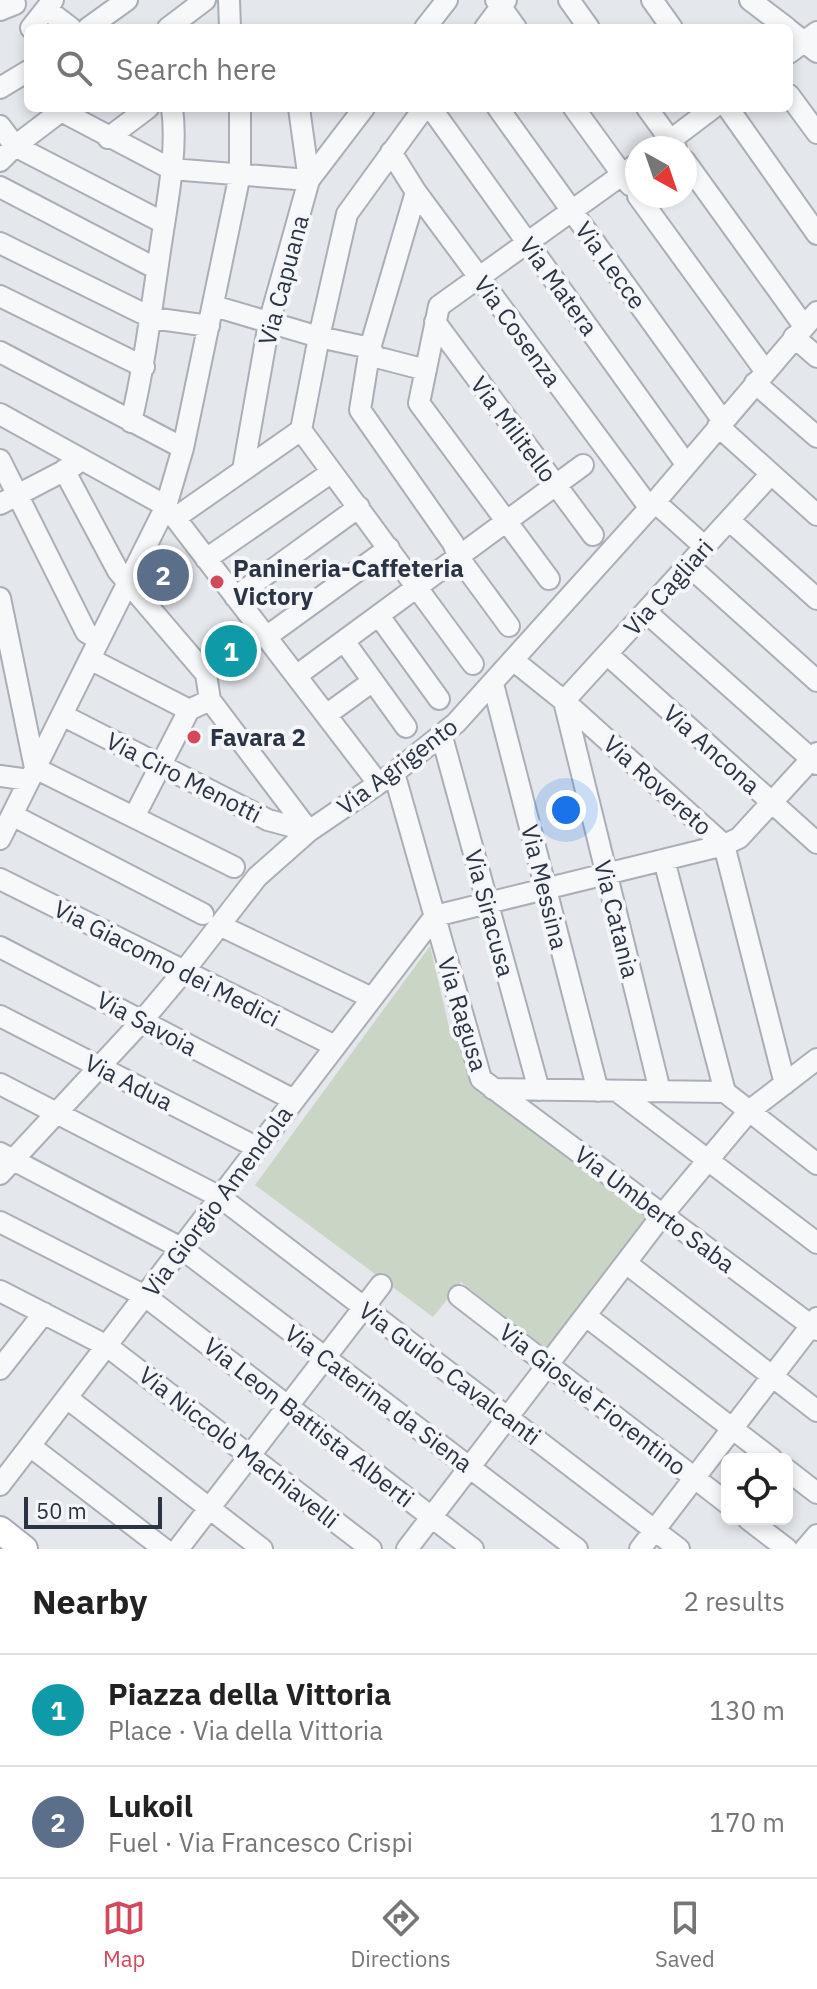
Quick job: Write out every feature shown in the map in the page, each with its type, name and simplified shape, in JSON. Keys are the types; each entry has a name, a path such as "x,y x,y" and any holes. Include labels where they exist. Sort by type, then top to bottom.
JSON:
{"main road":[{"path":"0,1530 21,1548"}],"street":[{"path":"0,10 15,4 13,0"},
{"path":"94,24 127,0"},
{"path":"173,24 205,0"},
{"path":"428,24 447,0"},
{"path":"569,0 586,24"},
{"path":"652,0 669,24"},
{"path":"750,0 781,24"},
{"path":"487,24 501,2 514,24"},
{"path":"35,24 50,4 68,24"},
{"path":"0,88 24,73"},
{"path":"793,100 817,133"},
{"path":"0,161 60,112"},
{"path":"66,112 108,138 171,169 309,180 300,112"},
{"path":"108,138 143,112"},
{"path":"131,422 152,318 171,169 172,112"},
{"path":"0,839 128,582 170,512 240,174 240,112"},
{"name":"Via Capuana","path":"243,470 269,323 309,180 361,112"},
{"path":"170,512 243,470 301,430 347,214 421,112"},
{"name":"Via Matera","path":"434,112 686,464"},
{"name":"Via Lecce","path":"501,112 721,424 817,515"},
{"path":"578,112 625,164"},
{"path":"649,112 664,136"},
{"path":"680,136 708,112"},
{"path":"731,112 817,234"},
{"path":"0,126 15,146 164,223"},
{"name":"Via Cosenza","path":"391,152 416,192 652,505 705,547"},
{"path":"549,579 419,403 439,306 625,173"},
{"path":"697,177 805,325 817,357"},
{"path":"0,187 157,269"},
{"path":"416,192 370,348 360,410 453,543 459,558 509,626"},
{"path":"647,208 760,377 817,437"},
{"path":"0,243 152,318 211,316 269,323 370,348 376,357 426,370"},
{"path":"0,296 144,367"},
{"name":"Via Militello","path":"435,322 593,535"},
{"name":"Via Agrigento","path":"4,1163 142,1021 184,971 211,919 309,831 442,737 493,684 652,505 805,325"},
{"path":"0,352 183,448"},
{"path":"0,414 85,460 170,512 326,715 386,778"},
{"path":"301,430 473,664"},
{"path":"0,460 9,499 94,650 189,710"},
{"path":"9,499 85,460"},
{"path":"296,676 583,465"},
{"path":"64,470 118,571 206,674 210,700 309,831"},
{"path":"206,559 332,472"},
{"name":"Via Cagliari","path":"564,701 771,474"},
{"path":"235,597 359,507"},
{"path":"729,520 817,599"},
{"path":"266,637 389,548"},
{"path":"688,565 817,681"},
{"path":"1,604 32,774"},
{"path":"435,916 724,845 739,838 815,759 646,612"},
{"path":"379,616 439,699"},
{"path":"344,641 406,727"},
{"name":"Via Ancona","path":"607,654 817,843"},
{"name":"Via Rovereto","path":"513,660 564,701 724,845 805,1071"},
{"path":"326,715 373,681"},
{"name":"Via Messina","path":"493,684 546,889 607,1091"},
{"path":"134,817 189,710 210,700"},
{"name":"Via Catania","path":"564,701 660,1091"},
{"name":"Via Ciro Menotti","path":"62,715 268,820 309,831"},
{"name":"Via Siracusa","path":"442,737 539,1090"},
{"path":"0,776 32,774 134,817 234,867"},
{"name":"Via Ragusa","path":"386,778 435,916 481,1079 493,1089 725,1092"},
{"path":"12,815 211,919 372,998"},
{"path":"664,860 725,1092 817,1164"},
{"name":"Via Giacomo dei Medici","path":"0,879 335,1046"},
{"name":"Via Giorgio Amendola","path":"0,1485 435,916"},
{"name":"Via Savoia","path":"0,947 294,1100"},
{"name":"Via Adua","path":"0,1016 258,1148"},
{"path":"407,1549 663,1214 749,1111 805,1071"},
{"name":"Via Guido Cavalcanti","path":"0,1084 220,1197 679,1549"},
{"name":"Via Umberto Saba","path":"493,1089 815,1325"},
{"path":"607,1091 708,1161 817,1243"},
{"name":"Via Caterina da Siena","path":"4,1163 181,1248 577,1549"},
{"name":"Via Leon Battista Alberti","path":"0,1222 145,1296 473,1549"},
{"path":"626,1263 817,1411"},
{"path":"178,1549 381,1285"},
{"name":"Via Niccolò Machiavelli","path":"0,1291 107,1346 371,1549"},
{"name":"Via Giosuè Fiorentino","path":"459,1296 721,1498"},
{"path":"0,1369 44,1313"},
{"path":"586,1316 764,1453"},
{"path":"640,1549 772,1376 815,1325"},
{"path":"67,1398 262,1549"},
{"path":"30,1446 164,1549"},
{"path":"793,1475 817,1493"},
{"path":"756,1525 787,1549"},
{"path":"805,1549 817,1535"}],"green space":[{"path":"430,946 449,1027 463,1047 482,1092 648,1215 547,1349 461,1282 433,1317 255,1185"}],"place":[{"name":"Lukoil","path":"163,575"},
{"name":"Panineria-Caffeteria Victory","path":"217,582"},
{"name":"Piazza della Vittoria","path":"231,651"},
{"name":"Favara 2","path":"194,737"}]}
